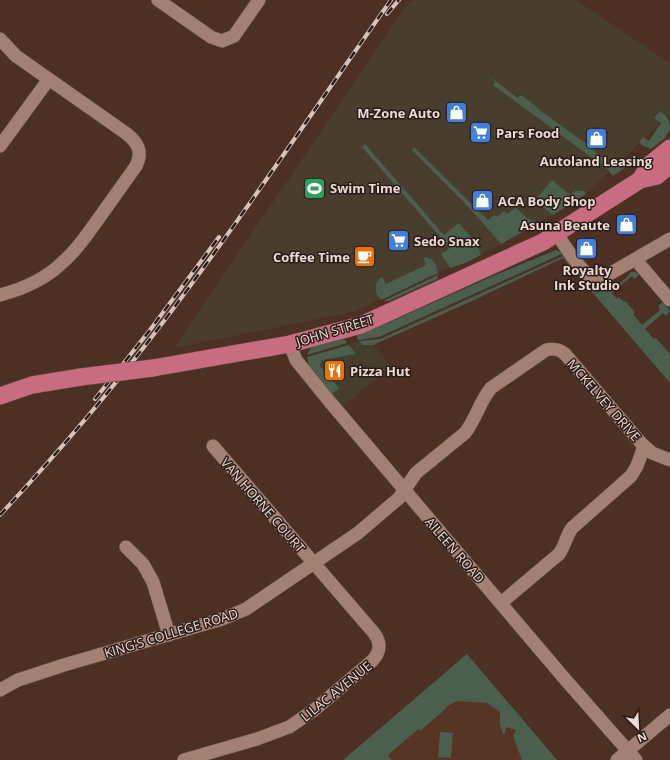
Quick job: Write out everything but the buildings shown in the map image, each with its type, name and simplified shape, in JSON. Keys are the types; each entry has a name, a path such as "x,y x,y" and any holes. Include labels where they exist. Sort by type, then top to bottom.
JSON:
{"main road":[{"name":"JOHN STREET","path":"640,180 649,165 670,148"},
{"name":"JOHN STREET","path":"0,396 32,385 153,368 290,344 361,325 528,249 557,234 640,180 657,176 670,165"}],"street":[{"path":"158,0 211,37 222,41 234,36 259,0"},
{"path":"0,38 13,54 128,134 138,144 140,150 140,155 136,166 92,229 65,261 31,284 0,295"},
{"path":"0,146 49,79"},
{"path":"557,234 570,254 592,277 598,279 604,278 670,239"},
{"path":"636,259 670,300"},
{"name":"AILEEN ROAD","path":"290,344 296,360 404,491 632,755"},
{"name":"MCKELVEY DRIVE","path":"404,491 416,473 462,436 468,429 486,394 491,388 549,349 558,350 564,354 644,446 656,455 670,460"},
{"name":"VAN HORNE COURT","path":"213,446 314,563"},
{"path":"501,603 559,554 566,536 572,528 631,476 637,466 644,446"},
{"name":"KING'S COLLEGE ROAD","path":"0,690 18,680 64,665 222,620 246,609 364,529 399,498 404,491"},
{"path":"126,547 143,564 153,582 169,636"},
{"name":"LILAC AVENUE","path":"184,760 263,737 289,727 314,710 372,661 377,655 379,647 376,636 314,563"},
{"path":"617,760 632,755 670,715"}],"shaded area":[{"path":"413,0 576,0 670,63 670,114 586,194 531,228 465,263 455,265 353,312 174,348 407,4"},
{"path":"369,340 391,366 342,407 309,365 307,357 359,341"},
{"path":"467,654 557,760 343,760"}],"green space":[{"path":"487,75 518,98 521,95 595,150 594,151 612,166 617,161 632,157 636,160 613,176 607,169 493,85 495,82"},
{"path":"660,111 668,119 670,131 665,138 651,149 643,146 639,142 643,137 649,141 661,123 654,118"},
{"path":"365,144 444,235 459,223 477,244 481,255 450,268 441,254 449,249 447,245 362,147"},
{"path":"414,147 488,220 494,215 497,217 504,211 508,214 515,207 527,218 538,223 501,244 474,213 412,150"},
{"path":"552,180 570,195 575,191 583,191 586,194 553,215 538,203 538,197"},
{"path":"556,250 564,253 379,337 358,340 357,338 357,335"},
{"path":"565,255 588,280 588,283 591,285 593,282 595,292 612,290 631,272 635,272 639,275 635,279 632,276 612,293 617,299 619,297 624,302 625,301 635,312 633,314 642,325 659,311 660,308 658,306 663,302 670,311 666,316 663,313 645,329 654,339 656,338 670,354 670,383 563,258 472,301 373,345 363,345 359,341 380,339"},
{"path":"426,257 435,263 438,273 381,300 376,291 376,285 379,279 382,277 386,284 426,265 423,258"},
{"path":"438,275 437,279 389,301 383,301"},
{"path":"344,339 347,343 307,355 313,347 318,344"},
{"path":"349,345 356,354 322,360 320,366 339,388 332,394 309,365 307,357"},
{"path":"467,654 557,760 522,760 513,736 516,730 506,727 505,733 503,734 500,725 500,712 487,703 457,701 449,705 420,731 418,729 388,755 392,760 343,760"},
{"path":"440,732 453,733 451,758 438,757"}],"railway":[{"path":"0,515 79,426 154,334 245,210 391,0"},
{"path":"387,14 399,0"},
{"path":"95,399 150,330 219,237"}],"place":[{"name":"M-Zone Auto","path":"456,113"},
{"name":"Pars Food","path":"481,133"},
{"name":"Autoland Leasing","path":"596,139"},
{"name":"Swim Time","path":"314,188"},
{"name":"ACA Body Shop","path":"482,201"},
{"name":"Asuna Beaute","path":"626,225"},
{"name":"Sedo Snax","path":"399,241"},
{"name":"Royalty Ink Studio","path":"587,248"},
{"name":"Coffee Time","path":"365,257"},
{"name":"Pizza Hut","path":"334,371"}]}
